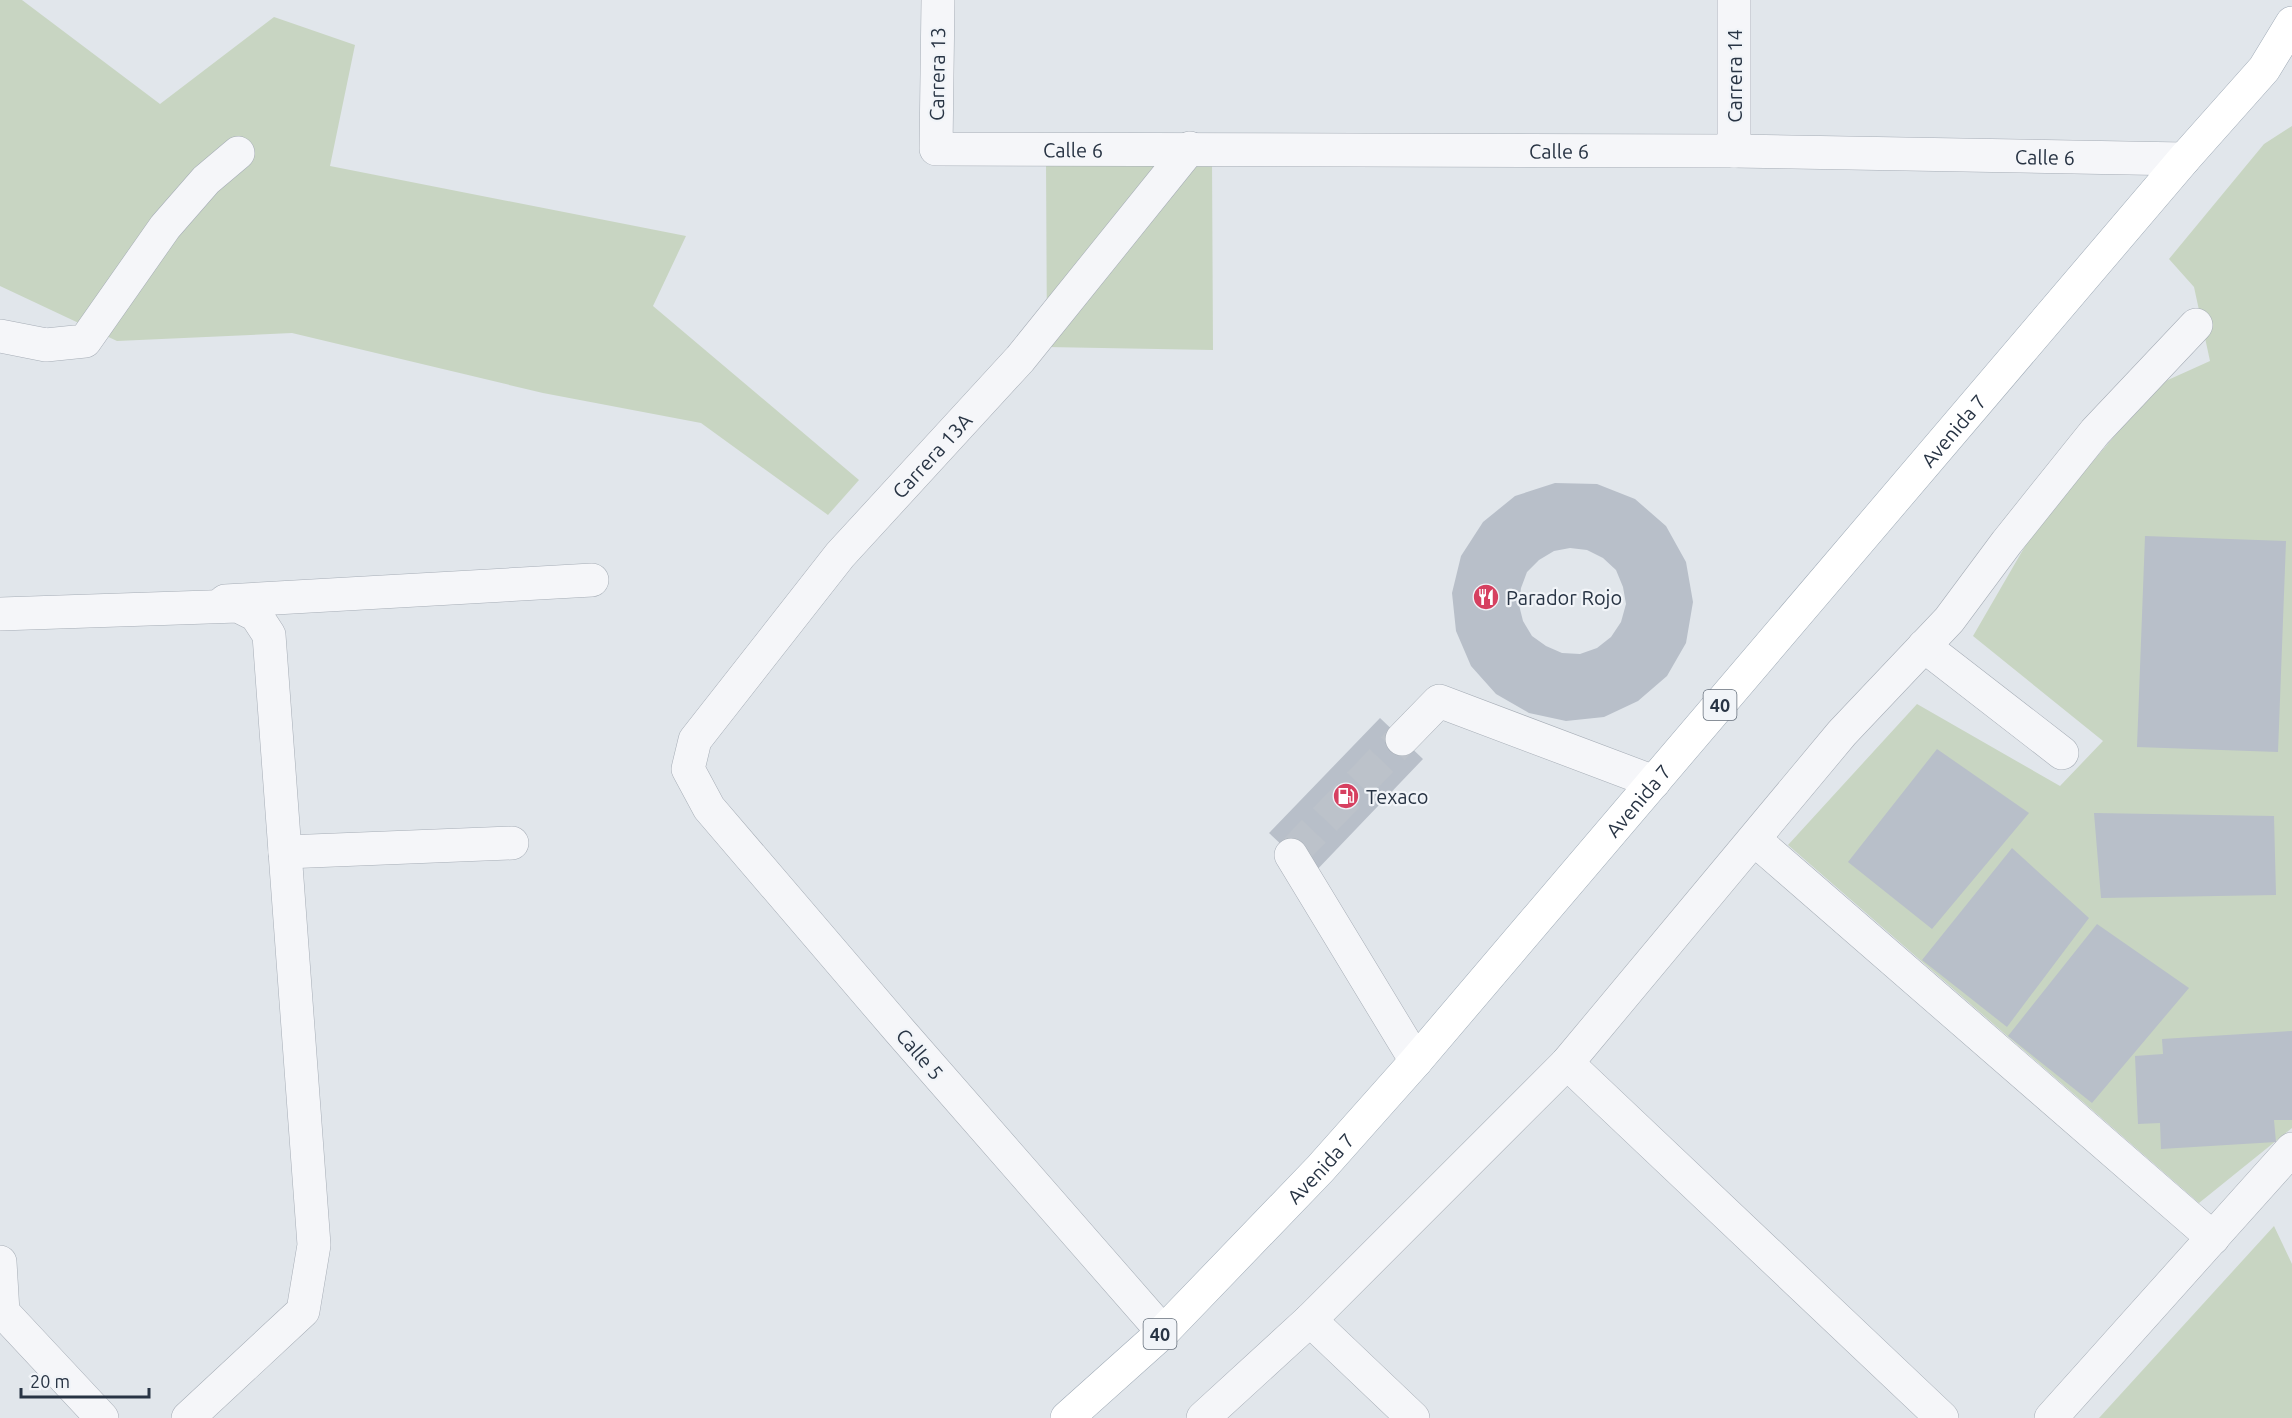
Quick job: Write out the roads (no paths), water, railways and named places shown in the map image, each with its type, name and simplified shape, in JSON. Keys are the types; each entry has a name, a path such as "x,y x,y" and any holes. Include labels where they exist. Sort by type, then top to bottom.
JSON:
{"main road":[{"path":"2264,69 2292,23"},
{"path":"2264,69 2292,51"},
{"name":"Avenida 7","path":"1067,1418 1163,1332 1320,1169 1416,1061 2184,159 2264,69"}],"street":[{"name":"Carrera 13","path":"936,148 938,0"},
{"name":"Carrera 14","path":"1734,0 1734,151"},
{"name":"Calle 6","path":"936,148 1734,151 2184,159"},
{"name":"Carrera 13A","path":"688,768 695,740 840,555 1020,359 1190,148"},
{"path":"0,336 46,345 85,341 165,227 206,180 238,153"},
{"path":"1203,1418 1310,1320 1567,1063 1842,733 1949,620 2007,542 2095,432 2196,325"},
{"path":"0,614 592,580"},
{"path":"0,614 238,606 256,615 269,635 314,1245 303,1311 188,1418"},
{"path":"1924,646 2062,753"},
{"path":"1402,739 1439,702 1654,782"},
{"name":"Calle 5","path":"688,768 709,808 1163,1332"},
{"path":"1755,840 2213,1238"},
{"path":"285,852 512,843"},
{"path":"1291,855 1416,1061"},
{"path":"1567,1063 1942,1418"},
{"path":"2051,1418 2292,1149"},
{"path":"0,1262 1,1312 102,1418"},
{"path":"1310,1320 1413,1418"}],"tunnel":[{"path":"1291,855 1402,739"}],"place":[{"name":"Parador Rojo","path":"1486,597"},
{"name":"Texaco","path":"1346,796"}]}
